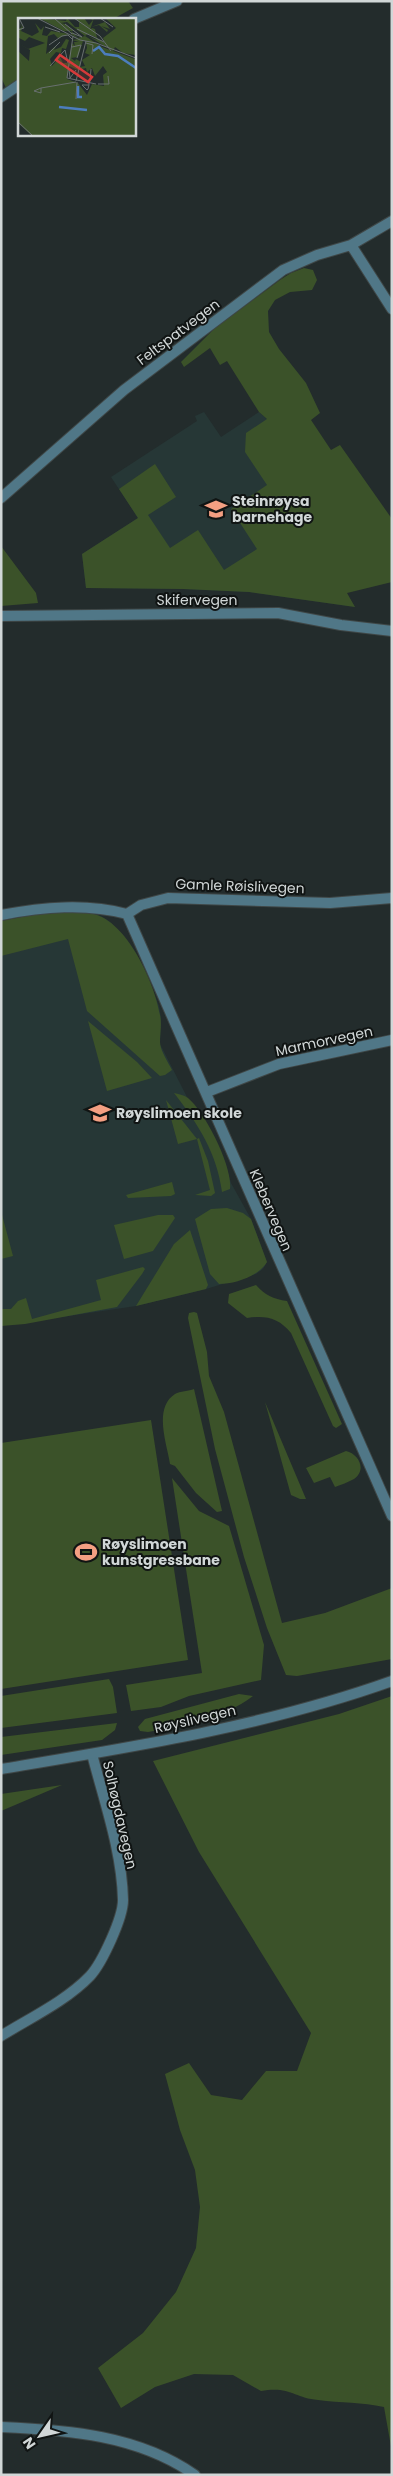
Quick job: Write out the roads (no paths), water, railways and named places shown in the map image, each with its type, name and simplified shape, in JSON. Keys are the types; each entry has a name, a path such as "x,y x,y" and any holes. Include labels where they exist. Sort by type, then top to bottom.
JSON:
{"street":[{"path":"135,19 177,1"},
{"path":"1,96 18,86"},
{"name":"Feltspatvegen","path":"1,498 124,390 283,270 318,255 351,245 392,221"},
{"path":"351,245 392,309"},
{"name":"Skifervegen","path":"1,616 278,613 341,625 392,630"},
{"name":"Gamle Røislivegen","path":"127,914 141,905 168,898 330,903 392,898"},
{"path":"1,915 38,908 102,907 127,914"},
{"name":"Klebervegen","path":"127,914 207,1092 282,1268 387,1494 392,1516"},
{"name":"Marmorvegen","path":"207,1092 279,1064 392,1040"},
{"name":"Røyslivegen","path":"1,1770 92,1754 281,1714 392,1681"},
{"name":"Solhøgdavegen","path":"1,2036 71,1992 91,1975 111,1942 123,1902 117,1853 92,1754"},
{"path":"1,2427 82,2432 153,2450 195,2475"}],"place":[{"name":"Steinrøysa barnehage","path":"216,509"},
{"name":"Røyslimoen skole","path":"100,1113"},
{"name":"Røyslimoen kunstgressbane","path":"86,1552"}]}
